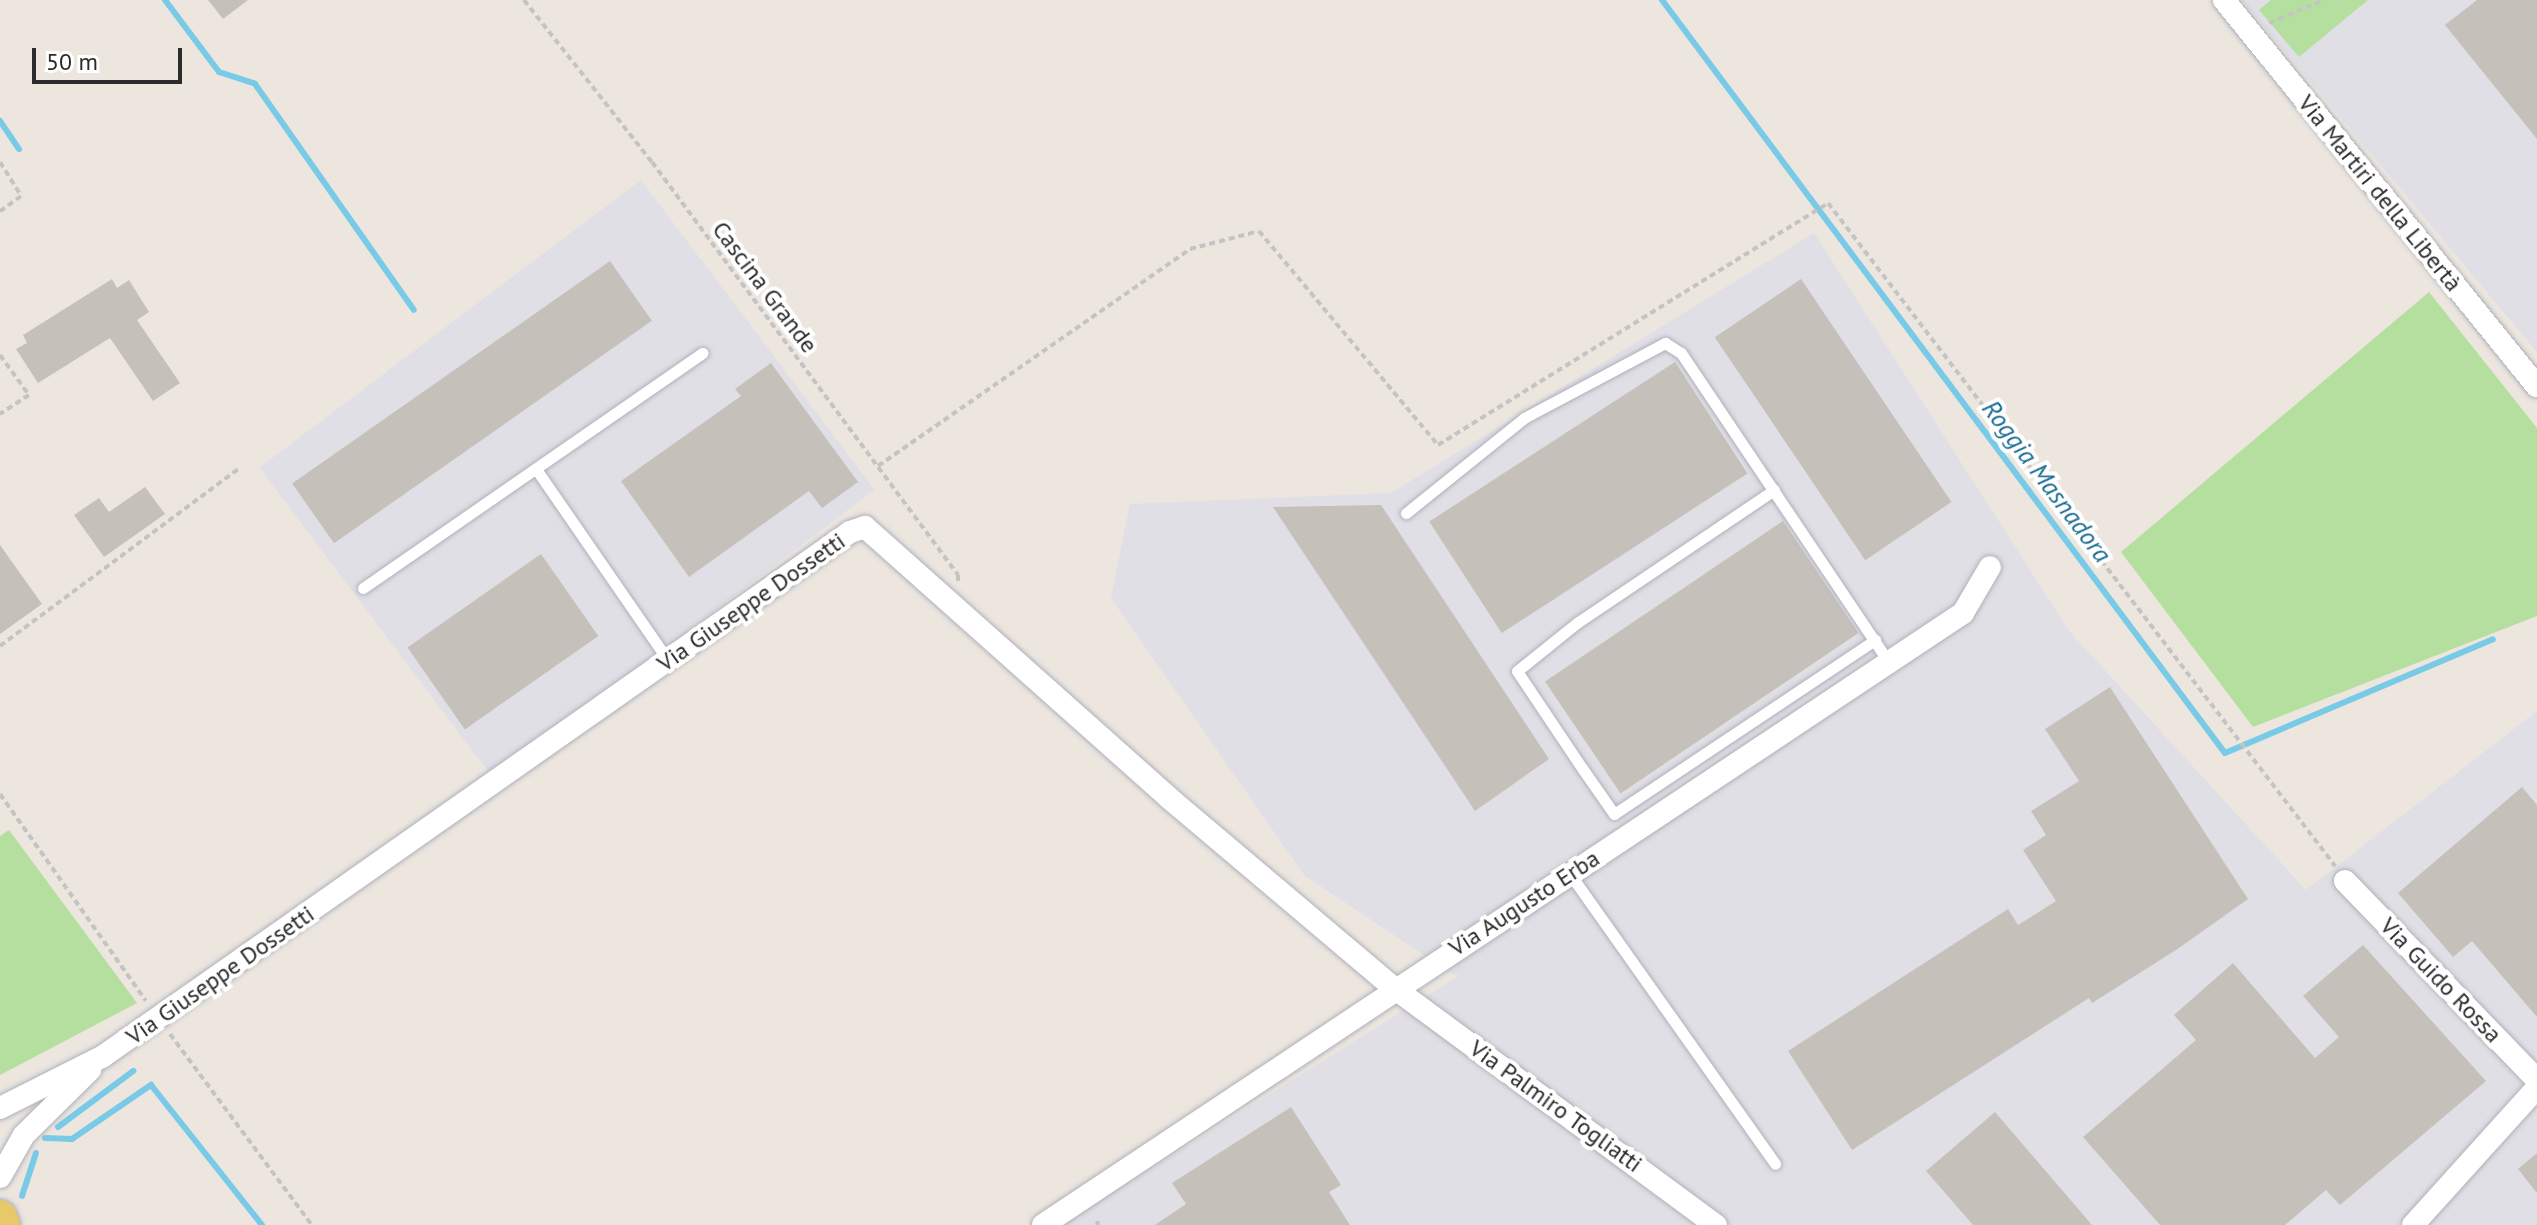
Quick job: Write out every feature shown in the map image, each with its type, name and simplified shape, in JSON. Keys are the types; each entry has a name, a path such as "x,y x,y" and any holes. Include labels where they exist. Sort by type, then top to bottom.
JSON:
{"main road":[{"path":"0,1217 3,1225"}],"street":[{"name":"Via Martiri della Libertà","path":"2224,0 2537,386"},
{"name":"Via Giuseppe Dossetti","path":"0,1108 102,1057 860,527 872,530 1169,798 1394,988"},
{"name":"Via Augusto Erba","path":"1043,1225 1394,988 1963,613 1990,567"},
{"name":"Via Guido Rossa","path":"2345,881 2537,1080"},
{"name":"Via Palmiro Togliatti","path":"1394,988 1716,1225"},
{"name":"Via Giuseppe Dossetti","path":"0,1177 28,1131 102,1057"},
{"path":"2413,1225 2537,1088"}],"lane":[{"path":"1406,513 1524,418 1665,343 1681,353 1889,662"},
{"path":"363,588 703,353"},
{"path":"536,469 668,660"},
{"path":"1774,490 1578,622 1517,671 1582,768 1614,814 1875,640"},
{"path":"1570,873 1775,1164"}],"path":[{"name":"Cascina Grande","path":"524,0 958,575 948,600"},
{"path":"2248,31 2324,0"},
{"path":"0,162 21,196 0,211"},
{"path":"878,466 1190,249 1259,231 1438,445 1828,203 2345,881"},
{"path":"0,355 29,395 0,414"},
{"path":"0,646 241,467"}],"shaded area":[{"path":"2242,0 2537,0 2537,352"},
{"path":"641,180 875,490 493,778 259,468"},
{"path":"1814,233 2069,631 2306,890 2537,711 2537,1225 1061,1225 1457,977 1304,875 1111,598 1130,504 1391,493"}],"green space":[{"path":"2271,0 2368,0 2299,57 2259,10"},
{"path":"2429,292 2537,428 2537,616 2253,727 2121,552"},
{"path":"9,830 137,1003 0,1075 0,836"}],"building":[{"path":"208,0 248,0 223,19"},
{"path":"2477,0 2537,0 2537,139 2445,25"},
{"path":"610,261 652,321 334,543 292,484"},
{"path":"112,279 117,288 129,280 149,312 137,320 180,383 153,401 110,338 38,383 16,349 27,343 23,335"},
{"path":"1801,279 1951,502 1865,560 1715,337"},
{"path":"1675,362 1747,474 1502,633 1429,522"},
{"path":"771,363 858,482 822,508 809,491 689,577 621,481 741,396 735,389"},
{"path":"145,487 165,514 104,557 74,515 99,498 109,512"},
{"path":"1381,505 1549,759 1475,811 1273,507"},
{"path":"1783,521 1858,633 1621,793 1545,681"},
{"path":"0,545 42,604 0,634"},
{"path":"541,554 598,636 465,729 407,647"},
{"path":"2110,687 2248,899 2176,950 2092,1003 2089,998 1852,1150 1788,1051 2008,909 2018,925 2056,901 2023,850 2046,835 2031,811 2079,781 2045,729"},
{"path":"2522,787 2537,805 2537,1017 2472,941 2453,957 2398,893"},
{"path":"2363,945 2486,1081 2340,1205 2326,1190 2285,1225 2160,1225 2083,1137 2196,1040 2174,1015 2233,963 2315,1058 2339,1037 2303,996"},
{"path":"1291,1107 1341,1185 1329,1192 1350,1225 1155,1225 1186,1204 1172,1183"},
{"path":"1995,1112 2092,1225 1973,1225 1926,1171"},
{"path":"2537,1153 2537,1193 2518,1169"}],"waterway":[{"path":"165,0 219,72 255,84 414,310"},
{"name":"Roggia Masnadora","path":"1662,0 2225,753 2493,639"},
{"path":"0,121 19,149"},
{"path":"58,1127 133,1071"},
{"path":"45,1138 72,1139 151,1085 262,1225"},
{"path":"22,1196 36,1153"}]}
